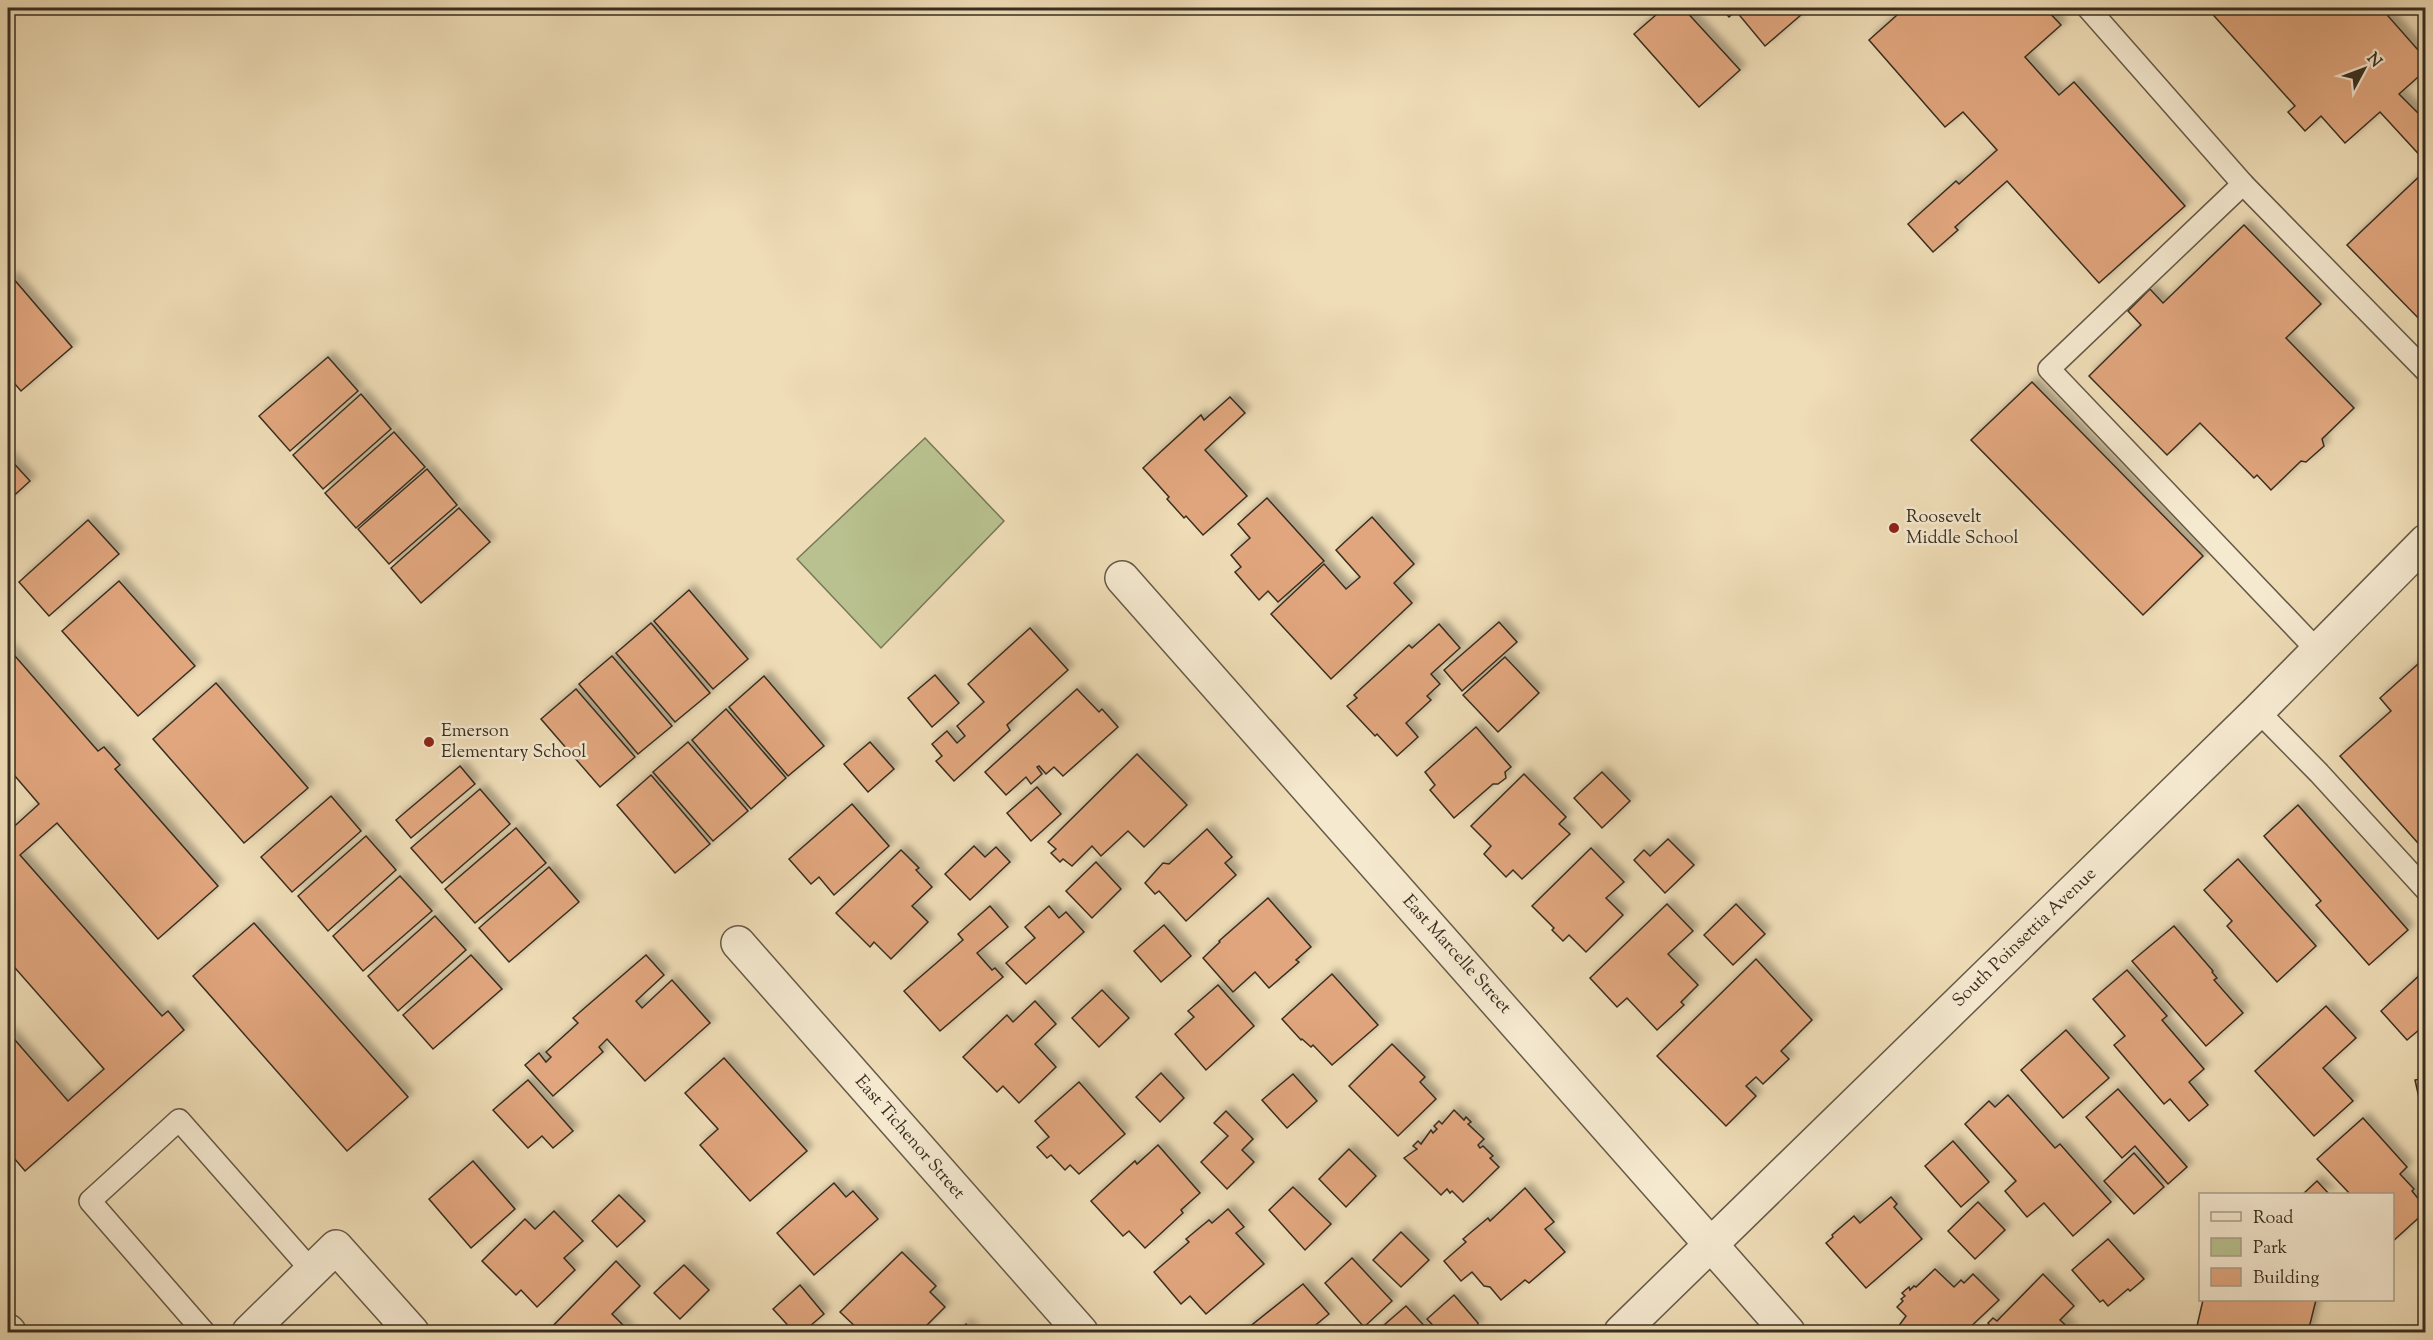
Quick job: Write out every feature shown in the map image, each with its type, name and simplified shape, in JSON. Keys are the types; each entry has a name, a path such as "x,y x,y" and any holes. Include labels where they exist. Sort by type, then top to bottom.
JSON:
{"street":[{"name":"South Poinsettia Avenue","path":"1621,1332 2258,711 2426,542"},
{"name":"East Marcelle Street","path":"1122,578 1788,1332"},
{"name":"East Tichenor Street","path":"738,943 1081,1332"},
{"path":"249,1332 336,1247 412,1332"}],"lane":[{"path":"2088,8 2243,184 2426,371"},
{"path":"2243,184 2049,369 2317,650"},
{"path":"2258,711 2319,773 2426,890"},
{"path":"204,1332 90,1201 178,1120 312,1271"}],"green space":[{"path":"925,438 1004,521 881,648 797,559"}],"building":[{"path":"1664,8 1683,8 1740,70 1699,107 1634,34"},
{"path":"1721,8 1809,8 1765,46 1736,11 1729,17"},
{"path":"1905,8 2045,8 2061,25 2025,57 2059,95 2074,82 2185,206 2099,283 2007,181 1955,227 1958,230 1933,252 1908,224 1956,181 1959,184 1997,150 1963,112 1945,127 1869,40"},
{"path":"2207,8 2381,8 2426,59 2426,70 2399,94 2426,121 2426,162 2380,112 2345,143 2321,116 2305,131 2288,112 2295,106"},
{"path":"2426,170 2426,326 2347,245"},
{"path":"2244,225 2321,304 2286,338 2354,408 2322,439 2324,446 2306,462 2301,461 2271,490 2257,475 2254,478 2200,423 2167,455 2089,376 2141,325 2128,311 2150,289 2163,303"},
{"path":"12,277 72,347 21,391 8,376 8,281"},
{"path":"328,357 358,391 290,451 259,416"},
{"path":"2032,382 2203,556 2143,615 1971,440"},
{"path":"361,394 391,429 323,489 293,455"},
{"path":"1230,397 1245,413 1205,450 1247,496 1203,535 1186,516 1184,518 1143,468 1201,415 1204,420"},
{"path":"394,432 425,467 356,528 325,493"},
{"path":"8,457 30,481 8,501"},
{"path":"427,469 457,505 389,564 358,529"},
{"path":"1267,498 1324,561 1278,602 1268,591 1259,600 1235,572 1241,567 1231,555 1250,538 1238,524"},
{"path":"459,508 490,542 421,603 391,568"},
{"path":"1372,517 1414,564 1394,583 1412,603 1331,679 1271,614 1324,564 1346,589 1360,577 1336,550"},
{"path":"88,520 119,554 49,616 19,582"},
{"path":"119,581 195,666 138,716 62,631"},
{"path":"689,590 748,659 713,689 654,621"},
{"path":"1499,622 1517,642 1462,691 1444,670"},
{"path":"651,623 710,693 675,722 616,653"},
{"path":"1439,624 1460,648 1431,674 1440,684 1427,696 1431,700 1406,723 1418,737 1397,756 1347,706 1357,698 1354,695 1409,645 1412,648"},
{"path":"1030,628 1068,670 1007,725 1010,730 954,781 936,761 942,756 932,744 947,731 957,743 965,736 957,726 984,702 968,684"},
{"path":"8,648 98,751 104,747 120,765 115,769 218,886 158,939 57,823 20,855 162,1016 168,1011 184,1030 25,1171 8,1151 8,1032 68,1101 104,1069 8,960 8,832 39,804 8,768"},
{"path":"612,656 672,726 638,754 579,684"},
{"path":"1505,657 1539,693 1498,732 1463,695"},
{"path":"2426,657 2426,852 2340,756 2391,711 2380,698"},
{"path":"935,675 959,703 932,727 908,698"},
{"path":"764,676 824,746 788,776 729,707"},
{"path":"216,683 308,788 244,843 153,739"},
{"path":"576,689 635,757 600,787 541,719"},
{"path":"1077,689 1099,712 1102,709 1118,727 1063,776 1054,767 1046,774 1039,766 1037,767 1042,774 1031,784 1026,777 1006,795 985,772"},
{"path":"726,709 786,778 751,809 692,740"},
{"path":"1476,727 1511,767 1505,772 1506,778 1498,784 1493,784 1454,818 1430,790 1435,785 1425,772"},
{"path":"688,742 748,811 713,841 653,772"},
{"path":"870,742 894,769 868,792 844,764"},
{"path":"1137,754 1187,805 1144,847 1128,831 1101,856 1092,846 1072,866 1063,859 1060,862 1051,853 1056,849 1048,842"},
{"path":"460,766 475,784 411,838 396,820"},
{"path":"1602,772 1630,801 1602,828 1574,798"},
{"path":"1524,774 1566,817 1559,824 1570,834 1522,879 1513,870 1506,877 1484,854 1491,846 1471,826"},
{"path":"651,775 710,844 675,873 617,805"},
{"path":"1037,787 1061,814 1031,841 1007,813"},
{"path":"480,789 510,824 442,883 411,848"},
{"path":"331,796 361,831 292,892 261,857"},
{"path":"852,804 889,846 834,895 819,877 811,884 789,859"},
{"path":"2298,805 2408,930 2369,965 2316,905 2321,901 2264,836"},
{"path":"516,828 546,863 475,923 445,889"},
{"path":"1207,829 1232,857 1225,863 1236,875 1186,921 1159,891 1155,894 1145,883 1163,863 1169,864"},
{"path":"366,836 396,870 328,931 298,896"},
{"path":"1668,839 1694,865 1665,893 1634,860 1644,850 1650,856"},
{"path":"974,846 985,857 996,847 1010,862 970,900 945,874"},
{"path":"1591,848 1624,882 1606,898 1623,915 1586,952 1569,935 1563,941 1552,930 1554,928 1532,906"},
{"path":"901,850 919,868 916,870 932,887 912,906 928,922 891,959 874,942 870,947 836,913"},
{"path":"2238,859 2316,946 2277,982 2227,926 2232,921 2204,890"},
{"path":"1096,862 1121,889 1092,918 1066,891"},
{"path":"549,867 579,902 509,962 479,928"},
{"path":"400,876 432,911 363,971 333,936"},
{"path":"1268,898 1311,947 1296,960 1299,962 1269,988 1255,972 1233,992 1203,958"},
{"path":"1667,904 1693,931 1668,954 1698,985 1681,1002 1684,1005 1657,1030 1627,998 1617,1007 1590,978"},
{"path":"1736,904 1765,934 1733,965 1704,935"},
{"path":"990,906 1008,927 977,953 992,970 995,968 1003,977 940,1031 904,991 963,940 958,934"},
{"path":"1049,906 1059,918 1066,912 1084,932 1026,984 1006,963 1035,938 1025,927"},
{"path":"435,916 466,950 398,1011 368,976"},
{"path":"254,923 408,1097 347,1151 193,976"},
{"path":"1164,925 1191,956 1161,982 1134,951"},
{"path":"2174,926 2213,971 2217,978 2214,980 2243,1013 2206,1046 2132,961"},
{"path":"471,955 502,989 433,1049 403,1015"},
{"path":"646,955 664,975 636,1001 642,1008 672,980 710,1023 645,1081 607,1039 599,1047 603,1052 553,1096 525,1065 539,1053 546,1062 551,1057 546,1052 578,1023 573,1018"},
{"path":"1756,959 1812,1020 1781,1051 1789,1059 1763,1084 1756,1077 1746,1086 1756,1096 1726,1126 1657,1056"},
{"path":"2127,970 2167,1016 2162,1020 2204,1069 2189,1082 2208,1105 2189,1121 2170,1099 2164,1104 2114,1045 2125,1036 2093,999"},
{"path":"2423,972 2426,974 2426,1024 2407,1040 2381,1011"},
{"path":"1332,974 1378,1025 1332,1065 1313,1045 1311,1047 1301,1040 1282,1019"},
{"path":"1218,985 1254,1026 1206,1070 1175,1034 1194,1017 1188,1011"},
{"path":"1102,990 1129,1018 1099,1047 1072,1018"},
{"path":"1035,1001 1056,1024 1035,1044 1056,1067 1019,1103 1003,1086 997,1092 963,1057 1007,1015 1013,1022"},
{"path":"2326,1006 2356,1038 2323,1068 2353,1101 2314,1136 2255,1071"},
{"path":"2066,1030 2109,1078 2063,1118 2021,1070"},
{"path":"1392,1044 1425,1077 1420,1082 1436,1099 1398,1136 1349,1086"},
{"path":"724,1058 807,1151 750,1201 700,1145 718,1129 685,1093"},
{"path":"1161,1073 1184,1098 1160,1122 1136,1097"},
{"path":"1293,1074 1317,1101 1287,1128 1262,1100"},
{"path":"2426,1078 2426,1129 2415,1080"},
{"path":"528,1080 573,1131 553,1148 542,1136 528,1148 493,1110"},
{"path":"1079,1082 1125,1134 1079,1174 1070,1165 1065,1170 1051,1155 1047,1158 1037,1147 1049,1137 1035,1121"},
{"path":"2118,1089 2187,1167 2168,1184 2135,1146 2122,1158 2086,1117"},
{"path":"2008,1095 2055,1148 2060,1144 2111,1202 2073,1236 2044,1203 2027,1217 2005,1191 2016,1181 1965,1124 1989,1101 1995,1107"},
{"path":"1454,1110 1464,1120 1466,1117 1471,1122 1468,1124 1484,1139 1478,1145 1480,1148 1483,1146 1493,1156 1490,1158 1499,1167 1463,1202 1447,1189 1441,1195 1404,1158 1417,1149 1413,1146 1418,1141 1421,1144 1431,1130 1433,1133 1437,1129 1434,1126 1439,1121 1442,1124"},
{"path":"1226,1111 1253,1139 1242,1150 1254,1162 1227,1189 1201,1162 1228,1136 1214,1123"},
{"path":"2363,1118 2407,1167 2400,1174 2414,1189 2412,1191 2421,1202 2419,1205 2425,1212 2394,1240 2394,1193 2349,1193 2317,1159"},
{"path":"1953,1141 1989,1182 1961,1207 1925,1166"},
{"path":"1158,1145 1200,1193 1181,1210 1183,1213 1145,1248 1129,1231 1123,1236 1091,1201 1135,1161 1137,1164"},
{"path":"1349,1149 1376,1176 1346,1207 1319,1179"},
{"path":"2134,1153 2164,1187 2134,1214 2104,1181"},
{"path":"473,1161 515,1209 471,1248 429,1199"},
{"path":"2317,1181 2328,1193 2304,1193"},
{"path":"834,1183 846,1197 853,1191 878,1219 814,1275 777,1233"},
{"path":"1293,1187 1331,1224 1305,1250 1269,1210"},
{"path":"1525,1188 1554,1222 1545,1229 1565,1252 1529,1283 1525,1280 1501,1300 1472,1272 1461,1281 1444,1261 1466,1242 1463,1239 1488,1218 1490,1221"},
{"path":"619,1195 645,1221 617,1247 592,1221"},
{"path":"1891,1197 1897,1204 1894,1207 1922,1239 1866,1288 1826,1243 1854,1216 1860,1223"},
{"path":"1978,1202 2005,1230 1975,1259 1948,1231"},
{"path":"1228,1209 1244,1227 1236,1233 1264,1264 1206,1314 1190,1296 1181,1304 1154,1272 1189,1242 1186,1239 1209,1220 1212,1223"},
{"path":"554,1211 583,1241 564,1258 575,1270 537,1307 521,1290 516,1295 482,1261 525,1219 535,1229"},
{"path":"1401,1232 1429,1260 1401,1287 1373,1260"},
{"path":"2108,1239 2144,1279 2108,1306 2103,1300 2100,1302 2072,1270"},
{"path":"902,1252 936,1286 930,1292 945,1307 920,1332 897,1332 890,1326 884,1332 861,1332 840,1312"},
{"path":"1352,1258 1392,1301 1364,1327 1325,1283"},
{"path":"616,1261 640,1286 612,1314 630,1332 547,1332"},
{"path":"684,1265 709,1290 680,1319 654,1293"},
{"path":"1935,1269 1954,1287 1961,1280 1964,1283 1973,1274 1999,1300 1965,1332 1903,1332 1898,1327 1906,1316 1897,1307 1905,1296 1902,1293 1909,1287 1910,1290 1916,1287"},
{"path":"2043,1274 2074,1306 2060,1320 2073,1332 1984,1332 1990,1326 1988,1323 1993,1318 1997,1321"},
{"path":"1303,1284 1329,1314 1312,1328 1316,1332 1243,1332"},
{"path":"800,1285 824,1314 803,1332 794,1332 773,1309"},
{"path":"1454,1295 1478,1325 1469,1332 1439,1332 1427,1319"},
{"path":"2203,1301 2316,1301 2308,1332 2225,1332 2197,1326"},
{"path":"1406,1306 1430,1332 1376,1332"},
{"path":"966,1324 974,1332 958,1332"}],"place":[{"name":"Roosevelt Middle School","path":"1894,528"},
{"name":"Emerson Elementary School","path":"429,742"}]}
